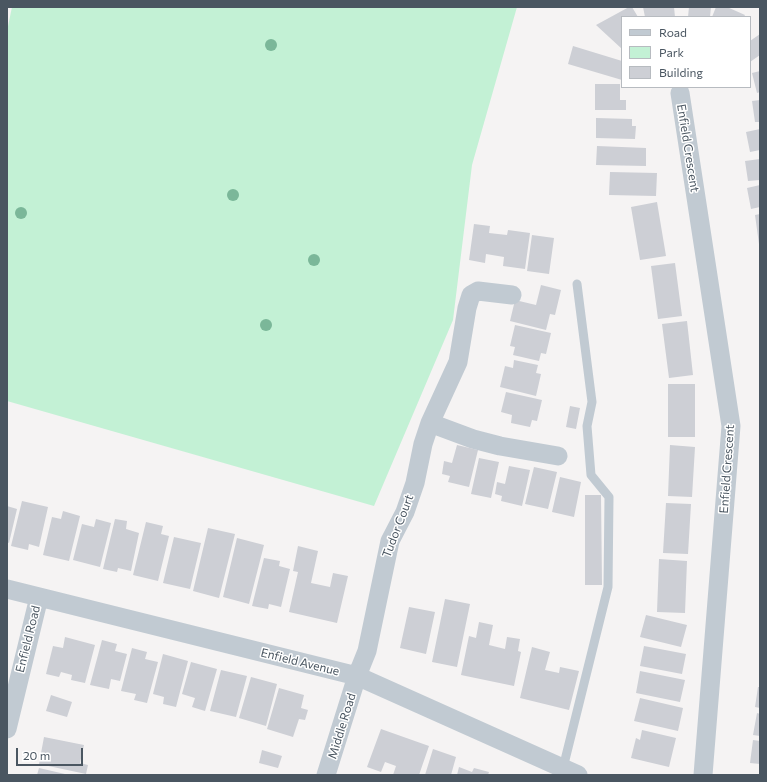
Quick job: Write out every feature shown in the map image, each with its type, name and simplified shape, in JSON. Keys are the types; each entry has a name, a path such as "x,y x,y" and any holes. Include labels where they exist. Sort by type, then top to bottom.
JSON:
{"street":[{"name":"Enfield Crescent","path":"680,93 731,426 704,775"},
{"name":"Tudor Court","path":"357,676 367,651 385,557 390,541 405,512 415,483 423,444 430,423 458,362 467,308 471,295 478,291 512,295"},
{"path":"430,423 473,439 500,446 558,456"},
{"name":"Enfield Avenue","path":"7,589 357,676 571,771"},
{"name":"Enfield Road","path":"7,729 39,597"},
{"name":"Middle Road","path":"326,775 357,676"}],"lane":[{"path":"571,771 608,587 609,497 591,475 588,426 592,402 577,284"}],"green space":[{"path":"12,7 517,7 472,165 453,320 374,506 7,401 7,31"}],"building":[{"path":"629,7 632,7 637,16 621,16 621,48 596,25"},
{"path":"643,7 674,7 675,16 645,16"},
{"path":"689,7 711,7 710,16 688,16"},
{"path":"716,7 727,7 745,15 744,16 712,16"},
{"path":"760,34 760,55 751,61 751,40"},
{"path":"573,46 621,61 621,80 568,64"},
{"path":"760,71 760,92 757,93 752,73"},
{"path":"595,84 620,84 620,100 626,100 626,110 595,110"},
{"path":"760,100 760,122 755,122 752,101"},
{"path":"596,118 632,119 632,126 636,126 635,139 596,138"},
{"path":"760,129 760,150 750,152 746,132"},
{"path":"597,146 646,148 646,166 596,165"},
{"path":"760,159 760,180 748,181 745,161"},
{"path":"610,172 657,173 656,196 609,195"},
{"path":"760,185 760,207 751,209 747,188"},
{"path":"657,202 666,256 640,260 631,207"},
{"path":"760,214 760,244 759,244 755,215"},
{"path":"474,224 490,226 489,233 507,235 508,230 530,233 525,269 503,266 504,257 486,254 485,263 469,260"},
{"path":"532,235 554,238 549,274 527,271"},
{"path":"675,263 682,316 658,319 651,266"},
{"path":"541,285 561,290 555,315 550,314 546,330 510,321 515,300 536,305"},
{"path":"687,321 693,375 669,378 662,324"},
{"path":"515,325 551,333 546,354 541,353 539,361 513,355 515,347 510,346"},
{"path":"514,360 538,365 536,373 541,374 536,396 500,387 505,366 513,368"},
{"path":"668,384 695,384 695,437 668,437"},
{"path":"506,392 542,400 537,421 532,420 530,427 511,423 512,415 501,412"},
{"path":"570,406 580,408 576,429 566,427"},
{"path":"457,445 478,450 469,487 448,482 450,476 442,474 444,461 452,463"},
{"path":"670,445 695,447 692,497 668,496"},
{"path":"479,458 499,462 491,498 471,494"},
{"path":"509,466 530,470 522,506 501,501 502,496 495,494 497,482 505,484"},
{"path":"534,467 557,472 548,509 525,504"},
{"path":"560,477 581,482 574,517 552,512"},
{"path":"585,495 601,495 602,585 585,585"},
{"path":"22,501 48,507 39,547 29,544 28,550 11,546"},
{"path":"666,503 691,504 688,554 663,553"},
{"path":"7,506 17,509 9,543 7,542"},
{"path":"63,511 80,516 69,561 43,555 52,517 61,519"},
{"path":"96,519 111,523 100,567 73,560 82,524 94,527"},
{"path":"115,519 127,521 126,529 139,533 131,571 118,568 117,572 103,569"},
{"path":"146,522 163,526 161,534 169,536 158,581 133,575"},
{"path":"208,528 235,534 219,598 193,591"},
{"path":"174,537 201,543 190,589 163,583"},
{"path":"237,538 264,545 249,604 223,597"},
{"path":"298,546 318,551 311,583 330,587 333,573 348,576 337,623 289,612 298,572 293,571"},
{"path":"264,558 280,561 279,566 290,569 281,607 269,604 268,609 252,606"},
{"path":"659,559 687,561 685,613 657,612"},
{"path":"445,599 470,604 457,667 432,662"},
{"path":"409,607 435,612 426,654 400,648"},
{"path":"646,615 687,625 681,647 640,637"},
{"path":"479,622 493,625 489,645 505,649 507,637 520,639 518,651 521,652 514,686 461,675 469,636 476,638"},
{"path":"65,637 95,645 85,683 71,680 72,675 61,672 59,677 46,674 53,646 63,648"},
{"path":"102,640 117,644 115,651 127,654 120,681 111,679 109,689 90,685"},
{"path":"644,646 686,654 682,674 640,666"},
{"path":"532,647 550,652 545,670 559,673 560,667 579,671 569,710 520,698"},
{"path":"132,648 147,652 145,659 158,662 147,703 134,700 136,694 121,691"},
{"path":"163,654 188,661 176,707 163,704 164,697 153,694"},
{"path":"191,662 217,669 205,711 192,707 195,698 182,694"},
{"path":"221,670 247,676 236,717 210,711"},
{"path":"640,671 685,680 680,702 636,693"},
{"path":"251,677 277,684 266,726 239,718"},
{"path":"758,687 760,687 760,708 755,707"},
{"path":"279,688 304,695 301,708 308,710 305,720 299,719 293,737 267,729"},
{"path":"51,695 72,702 67,717 46,711"},
{"path":"640,698 683,708 678,731 634,721"},
{"path":"757,713 760,714 760,736 753,735"},
{"path":"381,729 429,746 419,775 393,775 396,766 385,762 381,772 367,767"},
{"path":"642,730 676,738 669,767 631,758 636,738 640,740"},
{"path":"44,737 84,745 80,763 88,765 86,774 39,764"},
{"path":"753,740 760,741 760,764 750,763"},
{"path":"433,749 456,757 451,775 425,775"},
{"path":"262,750 282,756 278,768 259,763"},
{"path":"459,767 472,772 474,768 489,772 488,775 457,775"},
{"path":"39,768 65,774 65,775 37,775"}]}
